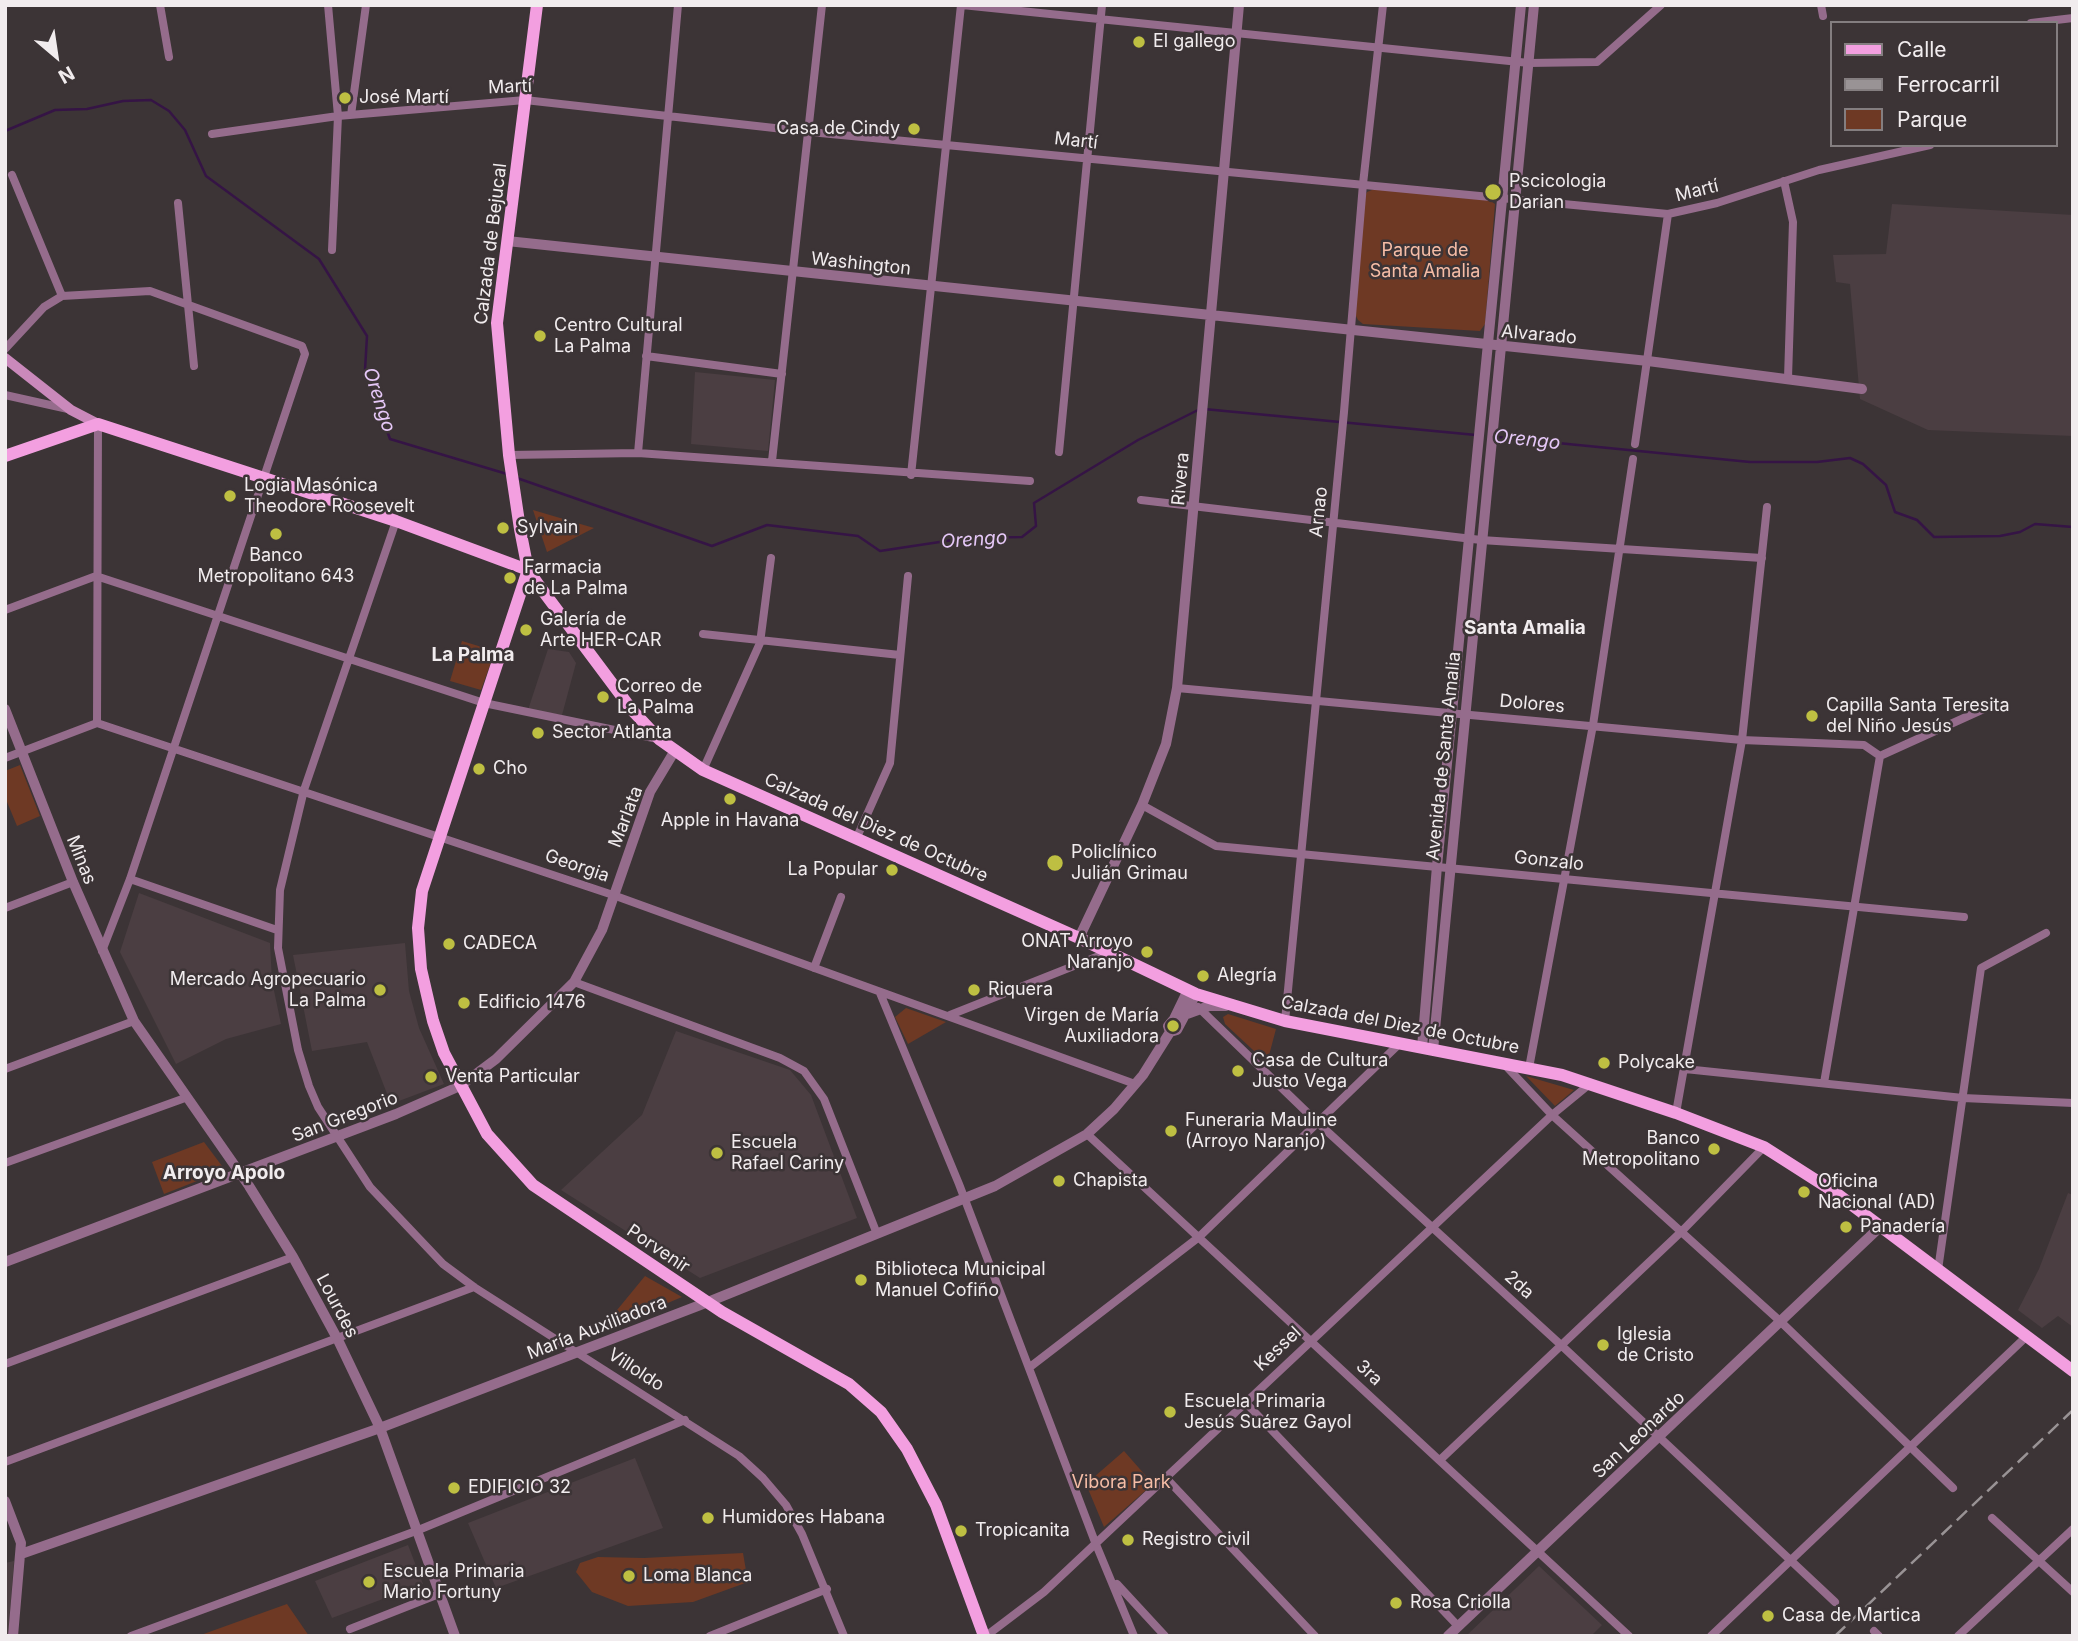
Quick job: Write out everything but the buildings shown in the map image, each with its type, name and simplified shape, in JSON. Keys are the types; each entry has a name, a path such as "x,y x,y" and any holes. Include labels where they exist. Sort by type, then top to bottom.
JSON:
{"main road":[{"name":"Calzada de Bejucal","path":"528,570 510,460 497,323 537,5"},
{"path":"5,358 71,410 98,424 396,521 495,555 528,570"},
{"path":"5,456 98,424"},
{"path":"495,555 514,548 520,529"},
{"name":"Porvenir","path":"528,570 439,835 419,909 421,969 433,1021 460,1086 487,1134 533,1185 708,1302 849,1384 881,1412 907,1449 936,1505 985,1636"},
{"name":"Calzada del Diez de Octubre","path":"528,570 632,710 659,740 703,770 1079,937 1169,981 1192,998 1285,1021 1398,1045 1529,1068 1591,1083 1764,1147 1836,1193 2073,1371"}],"street":[{"path":"160,5 169,57"},
{"path":"328,5 338,116 332,250"},
{"path":"351,115 366,5"},
{"path":"638,453 678,5"},
{"path":"772,461 822,5"},
{"path":"911,475 962,5 1515,62 1590,63 1604,59 1661,5"},
{"path":"1059,452 1102,5"},
{"name":"Rivera","path":"1079,937 1142,804 1166,744 1177,688 1213,316 1223,171 1239,5"},
{"name":"Arnao","path":"1285,1021 1334,521 1363,184 1383,5"},
{"name":"Avenida de Santa Amalia","path":"1427,1049 1437,866 1521,5"},
{"name":"Avenida de Santa Amalia","path":"1427,1049 1464,713 1534,5"},
{"path":"1821,5 1823,16"},
{"path":"2048,21 2073,18"},
{"path":"336,89 354,89"},
{"name":"Martí","path":"212,134 338,116 525,100 810,132 1668,214 1717,203 1784,181 1922,147"},
{"path":"12,175 62,296"},
{"path":"1784,181 1793,222 1788,378"},
{"path":"178,203 194,366"},
{"path":"1635,444 1668,214"},
{"name":"Washington","path":"507,241 1213,316"},
{"path":"5,349 44,307 62,296 150,290 302,346 305,354 266,479 175,748 102,951"},
{"name":"Alvarado","path":"1213,316 1648,361 1862,389"},
{"path":"646,356 782,374"},
{"path":"5,395 71,410"},
{"path":"5,758 97,723 98,424"},
{"path":"510,460 638,453 772,461 911,475 1030,481"},
{"path":"1529,1068 1562,878 1593,725 1633,459"},
{"path":"1141,500 1481,540 1762,558"},
{"path":"1676,1113 1742,740 1767,507"},
{"name":"Villoldo","path":"396,521 304,790 280,890 276,930 298,1050 318,1107 389,1209 443,1264 474,1287 580,1352 739,1456 775,1492 802,1534 827,1589 844,1636"},
{"path":"703,770 760,643 771,558"},
{"path":"5,610 96,576 484,703 659,740"},
{"path":"857,837 887,775 908,576"},
{"path":"702,634 760,643 900,655"},
{"name":"Dolores","path":"1177,688 1742,740 1864,745 1880,756"},
{"path":"1824,1083 1880,756 1997,704"},
{"name":"Minas","path":"5,709 73,883 134,1021"},
{"name":"Georgia","path":"97,723 613,895 1135,1084"},
{"name":"Marlata","path":"613,895 650,792 674,752"},
{"name":"Gonzalo","path":"1142,804 1216,846 1964,917"},
{"path":"130,879 276,930"},
{"path":"5,908 73,883"},
{"name":"San Gregorio","path":"5,1262 337,1137 460,1086 527,1032 574,982 602,930 613,895"},
{"path":"814,968 841,897"},
{"path":"1938,1270 1981,968 2046,933"},
{"path":"950,1015 1109,952"},
{"path":"574,982 780,1058 804,1072 824,1099 877,1234"},
{"path":"880,993 965,1199 1095,1542 1134,1636"},
{"name":"María Auxiliadora","path":"21,1555 380,1428 580,1352 965,1199 1030,1169 1087,1134 1135,1084 1170,1032 1176,1031 1192,998"},
{"name":"María Auxiliadora","path":"1170,1032 1167,1027 1192,998"},
{"name":"2da","path":"1192,998 1318,1123 1561,1345 1835,1602"},
{"path":"5,1069 134,1021"},
{"name":"Lourdes","path":"134,1021 240,1174 293,1257 338,1340 380,1428 455,1636"},
{"path":"1030,1367 1199,1237 1398,1045"},
{"path":"1505,1064 1552,1115 1781,1322 1953,1488"},
{"path":"1685,1069 1963,1098 2073,1103"},
{"name":"Kessel","path":"985,1636 1044,1592 1552,1115 1591,1083"},
{"path":"5,1163 185,1098"},
{"name":"3ra","path":"1087,1134 1629,1636"},
{"path":"1440,1460 1682,1231 1764,1147"},
{"name":"San Leonardo","path":"1448,1636 1881,1226"},
{"path":"5,1364 293,1257"},
{"path":"5,1462 338,1340 474,1287"},
{"path":"1711,1636 2027,1336"},
{"path":"1245,1402 1458,1626"},
{"path":"131,1636 416,1531 685,1420"},
{"path":"1166,1478 1315,1636"},
{"path":"5,1501 21,1544 13,1636"},
{"path":"1992,1518 2073,1592"},
{"path":"1958,1636 2073,1529"},
{"path":"1112,1579 1165,1636"},
{"path":"710,1636 827,1589"},
{"path":"350,1629 439,1594"}],"shaded area":[{"path":"1892,204 2073,215 2073,436 1928,430 1860,399 1850,284 1836,282 1833,255 1886,254"},
{"path":"695,372 775,380 768,451 691,444"},
{"path":"548,649 569,652 576,663 562,715 528,710"},
{"path":"139,893 270,943 272,981 281,1024 226,1039 176,1064 120,952"},
{"path":"405,943 409,991 419,1028 444,1084 391,1104 367,1042 312,1051 293,955"},
{"name":"Escuela Rafael Cariny","path":"676,1031 790,1070 811,1095 857,1218 700,1278 561,1190 642,1115"},
{"path":"2068,1193 2073,1195 2073,1327 2058,1316 2042,1328 2018,1310 2039,1269"},
{"path":"635,1458 663,1528 496,1588 468,1523"},
{"name":"Escuela Primaria Mario Fortuny","path":"408,1545 423,1584 332,1618 315,1581"},
{"path":"14,1561 8,1636 5,1636 5,1563"},
{"path":"1539,1566 1602,1625 1591,1636 1466,1636"}],"green space":[{"name":"Parque de Santa Amalia","path":"1377,188 1488,199 1495,204 1485,324 1480,331 1363,324 1358,320 1355,314 1364,198 1367,192"},
{"path":"533,510 594,528 547,552"},
{"path":"462,641 495,651 481,690 450,681"},
{"path":"20,765 40,816 17,826 5,797 5,771"},
{"path":"906,1008 946,1022 908,1044 895,1017"},
{"path":"1228,1014 1276,1029 1267,1063 1225,1024 1223,1017"},
{"path":"1526,1076 1574,1090 1555,1106"},
{"path":"204,1142 225,1170 164,1194 152,1162"},
{"path":"645,1276 682,1297 599,1332"},
{"name":"Vibora Park","path":"1124,1451 1153,1484 1104,1527 1086,1484"},
{"name":"Loma Blanca","path":"743,1553 748,1582 693,1602 628,1606 592,1592 576,1572 580,1563 598,1557 644,1558"},
{"path":"287,1604 309,1636 198,1636"}],"waterway":[{"name":"Orengo","path":"5,131 55,110 87,109 123,101 151,100 169,111 185,130 206,176 319,259 367,336 365,370 390,439 507,474"},
{"name":"Orengo","path":"1204,409 1476,435"},
{"name":"Orengo","path":"517,478 712,546 767,525 858,536 880,551 966,538 1022,537 1036,526 1034,503 1138,440 1198,410"},
{"name":"Orengo","path":"1497,437 1750,462 1817,462 1850,458 1863,464 1886,485 1895,512 1917,520 1934,537 2000,536 2020,532 2035,524 2073,527"}],"railway":[{"path":"1835,1636 2073,1410"}],"place":[{"name":"El gallego","path":"1139,42"},
{"name":"José Martí","path":"345,98"},
{"name":"Casa de Cindy","path":"914,129"},
{"name":"Pscicologia Darian","path":"1493,192"},
{"name":"Centro Cultural La Palma","path":"540,336"},
{"name":"Logia Masónica Theodore Roosevelt","path":"230,496"},
{"name":"Sylvain","path":"503,528"},
{"name":"Banco Metropolitano 643","path":"276,534"},
{"name":"Farmacia de La Palma","path":"510,578"},
{"name":"Galería de Arte HER-CAR","path":"526,630"},
{"name":"Correo de La Palma","path":"603,697"},
{"name":"Capilla Santa Teresita del Niño Jesús","path":"1812,716"},
{"name":"Sector Atlanta","path":"538,733"},
{"name":"Cho","path":"479,769"},
{"name":"Apple in Havana","path":"730,799"},
{"name":"Policlínico Julián Grimau","path":"1055,863"},
{"name":"La Popular","path":"892,870"},
{"name":"CADECA","path":"449,944"},
{"name":"ONAT Arroyo Naranjo","path":"1147,952"},
{"name":"Alegría","path":"1203,976"},
{"name":"Mercado Agropecuario La Palma","path":"380,990"},
{"name":"Riquera","path":"974,990"},
{"name":"Edificio 1476","path":"464,1003"},
{"name":"Virgen de María Auxiliadora","path":"1173,1026"},
{"name":"Polycake","path":"1604,1063"},
{"name":"Casa de Cultura Justo Vega","path":"1238,1071"},
{"name":"Venta Particular","path":"431,1077"},
{"name":"Funeraria Mauline (Arroyo Naranjo)","path":"1171,1131"},
{"name":"Banco Metropolitano","path":"1714,1149"},
{"name":"Escuela Rafael Cariny","path":"717,1153"},
{"name":"Chapista","path":"1059,1181"},
{"name":"Oficina Nacional (AD)","path":"1804,1192"},
{"name":"Panadería","path":"1846,1227"},
{"name":"Biblioteca Municipal Manuel Cofiño","path":"861,1280"},
{"name":"Iglesia de Cristo","path":"1603,1345"},
{"name":"Escuela Primaria Jesús Suárez Gayol","path":"1170,1412"},
{"name":"EDIFICIO 32","path":"454,1488"},
{"name":"Humidores Habana","path":"708,1518"},
{"name":"Tropicanita","path":"961,1531"},
{"name":"Registro civil","path":"1128,1540"},
{"name":"Loma Blanca","path":"629,1576"},
{"name":"Escuela Primaria Mario Fortuny","path":"369,1582"},
{"name":"Rosa Criolla","path":"1396,1603"},
{"name":"Casa de Martica","path":"1768,1616"}],"district":[{"name":"Santa Amalia","path":"1525,628"},
{"name":"La Palma","path":"473,655"},
{"name":"Arroyo Apolo","path":"224,1173"}]}
